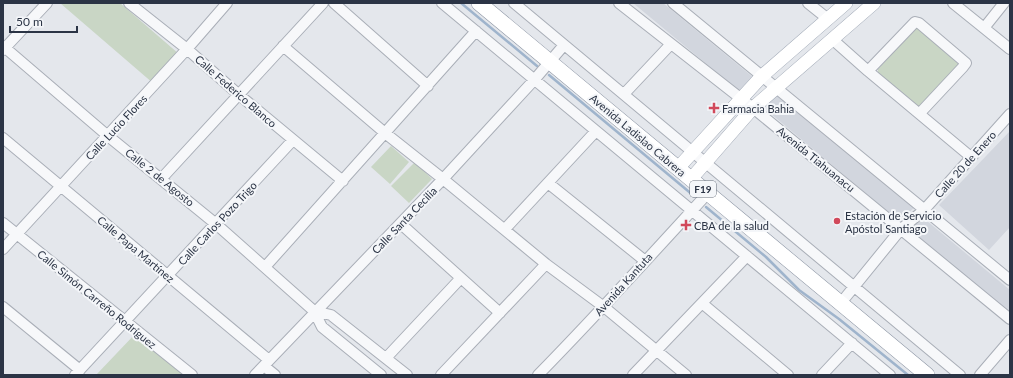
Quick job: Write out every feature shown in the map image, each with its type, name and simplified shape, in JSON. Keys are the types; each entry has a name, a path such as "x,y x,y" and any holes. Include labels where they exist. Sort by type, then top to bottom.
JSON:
{"highway":[{"name":"Avenida Ladislao Cabrera","path":"479,3 927,375"}],"main road":[{"path":"678,168 762,76 846,3"},
{"path":"691,179 753,108 775,87 874,3"}],"street":[{"path":"4,48 47,3"},
{"name":"Calle Federico Blanco","path":"128,3 187,49 238,94 342,180"},
{"name":"Calle Lucio Flores","path":"3,249 108,136 227,3"},
{"path":"162,178 323,3"},
{"path":"334,3 428,86"},
{"path":"442,3 890,375"},
{"path":"514,3 960,375"},
{"name":"Avenida Tiahuanacu","path":"619,3 741,98 1010,319"},
{"path":"673,3 1010,280"},
{"path":"808,3 828,19"},
{"path":"953,3 1010,49"},
{"path":"984,28 1004,3"},
{"path":"868,71 915,22 919,23 966,63 920,113"},
{"path":"265,267 476,32"},
{"path":"832,39 971,157"},
{"path":"624,94 671,44"},
{"name":"Calle Santa Cecilia","path":"255,375 314,311 401,224 535,79 564,45"},
{"path":"283,46 385,133 546,264 604,307 686,375"},
{"name":"Calle 2 de Agosto","path":"4,48 108,136 162,178 216,224 314,311 322,327 381,375"},
{"name":"Calle 20 de Enero","path":"840,304 853,286 901,229 924,210 1010,114"},
{"path":"505,230 596,131"},
{"name":"Calle Papa Martínez","path":"3,138 168,275 266,363 275,375"},
{"name":"Calle Carlos Pozo Trigo","path":"77,372 293,140"},
{"path":"548,183 644,260"},
{"name":"Avenida Kantuta","path":"538,375 604,307 644,260 708,193"},
{"name":"Calle Simón Carreño Rodríguez","path":"3,223 124,322 192,375"},
{"path":"401,224 460,279 500,313"},
{"path":"633,375 703,304 747,256"},
{"path":"441,375 546,264"},
{"path":"386,358 460,279"},
{"path":"703,304 788,375"},
{"path":"3,307 77,372"},
{"name":"Calle 2 de Agosto","path":"314,311 332,315 407,375"},
{"path":"980,375 1010,340"},
{"path":"822,375 852,343"}],"shaded area":[{"path":"633,3 663,3 754,78 739,91"},
{"path":"778,93 914,208 899,221 764,108"},
{"path":"1010,131 1010,227 989,250 939,205"},
{"path":"921,216 1010,290 1010,313 910,230"}],"green space":[{"path":"60,3 120,3 179,54 154,84"},
{"path":"915,29 920,29 959,60 959,66 922,106 918,107 878,74 878,69"},
{"path":"391,146 409,162 390,184 371,167"},
{"path":"415,162 432,179 409,203 391,186"},
{"path":"136,333 185,375 96,375"}],"waterway":[{"path":"461,3 537,66"},
{"path":"549,75 694,196"},
{"path":"706,207 766,257 799,290 839,319 908,375"}],"place":[{"name":"Farmacia Bahia","path":"714,108"},
{"name":"Estación de Servicio Apóstol Santiago","path":"837,221"},
{"name":"CBA de la salud","path":"686,225"}]}
